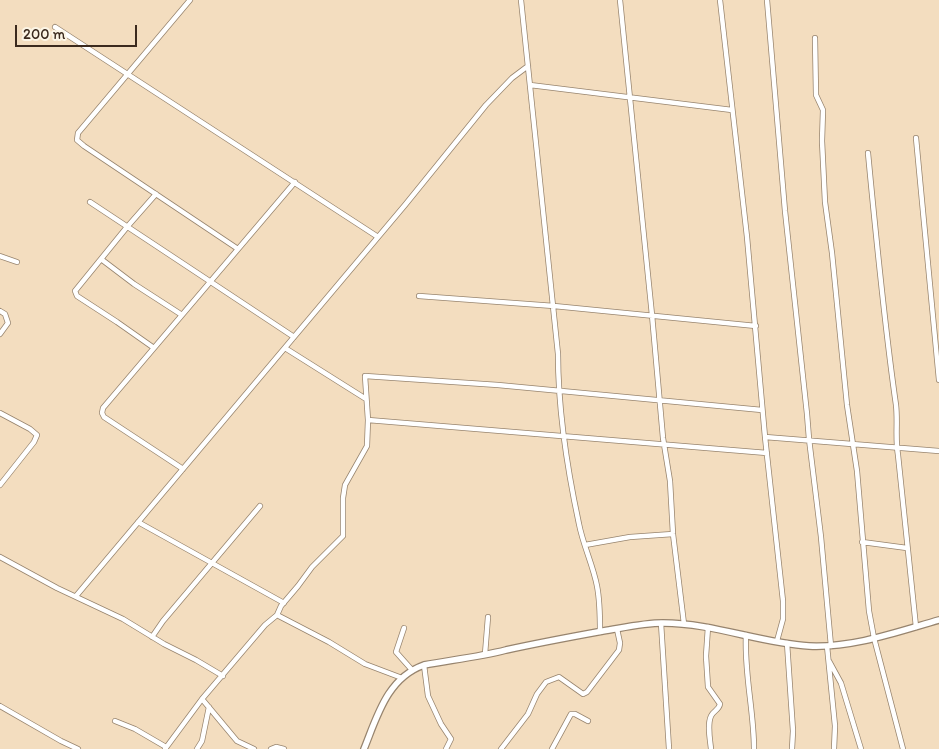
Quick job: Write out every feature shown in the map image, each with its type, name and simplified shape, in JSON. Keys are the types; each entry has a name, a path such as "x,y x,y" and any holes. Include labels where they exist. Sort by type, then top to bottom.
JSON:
{"street":[{"path":"190,0 78,133 78,140 84,146 238,249"},
{"path":"521,0 554,306 558,354 558,391 567,462 585,545 597,585 600,607 600,632"},
{"path":"620,0 664,445 670,481 684,624"},
{"path":"720,0 756,326 762,410 784,608 777,641"},
{"path":"767,0 785,211 806,404 808,439 821,536 835,726 834,749"},
{"path":"55,27 378,238"},
{"path":"815,38 816,95 823,110 822,141 825,202 847,405 857,471 868,604 874,638 903,749"},
{"path":"76,596 378,238 486,105 512,78 528,66"},
{"path":"530,85 732,110"},
{"path":"916,138 939,380"},
{"path":"868,153 896,409 897,447 916,627"},
{"path":"183,469 104,417 102,413 103,408 295,182"},
{"path":"154,348 77,296 75,291 127,226 156,194"},
{"path":"90,202 294,337"},
{"path":"0,256 17,262"},
{"path":"101,259 134,284 182,315"},
{"path":"419,296 554,306 756,326"},
{"path":"0,311 8,322 0,334"},
{"path":"285,348 366,399"},
{"path":"115,721 135,729 166,748 202,699 265,625 277,615 312,567 343,536 345,485 367,446 368,420 365,376 498,385 762,410"},
{"path":"0,413 30,429 37,435 34,442 0,485"},
{"path":"368,420 767,453"},
{"path":"765,437 939,451"},
{"path":"152,637 163,621 260,506"},
{"path":"138,522 284,603"},
{"path":"585,545 630,537 674,534"},
{"path":"862,542 907,548"},
{"path":"0,557 57,588 123,619 223,676"},
{"path":"277,615 329,642 365,664 402,678"},
{"path":"485,654 488,617"},
{"path":"364,749 384,699 392,686 412,670 424,665 538,642 661,623 708,627 787,643 829,646 874,638 939,620"},
{"path":"661,623 669,749"},
{"path":"708,627 706,656 708,687 720,704 720,708 711,717 709,724 711,749"},
{"path":"404,628 396,652 412,670"},
{"path":"501,749 528,714 537,694 546,682 559,677 583,694 587,692 619,650 620,643 616,629"},
{"path":"746,635 745,656 753,719 754,749"},
{"path":"787,643 792,749"},
{"path":"829,660 841,683 861,749"},
{"path":"424,665 428,696 441,724 451,739 446,749"},
{"path":"202,699 237,741 254,749"},
{"path":"0,706 78,749"},
{"path":"197,749 202,741 209,706"},
{"path":"552,749 571,714 588,721"},
{"path":"271,749 276,747 284,749"}]}
